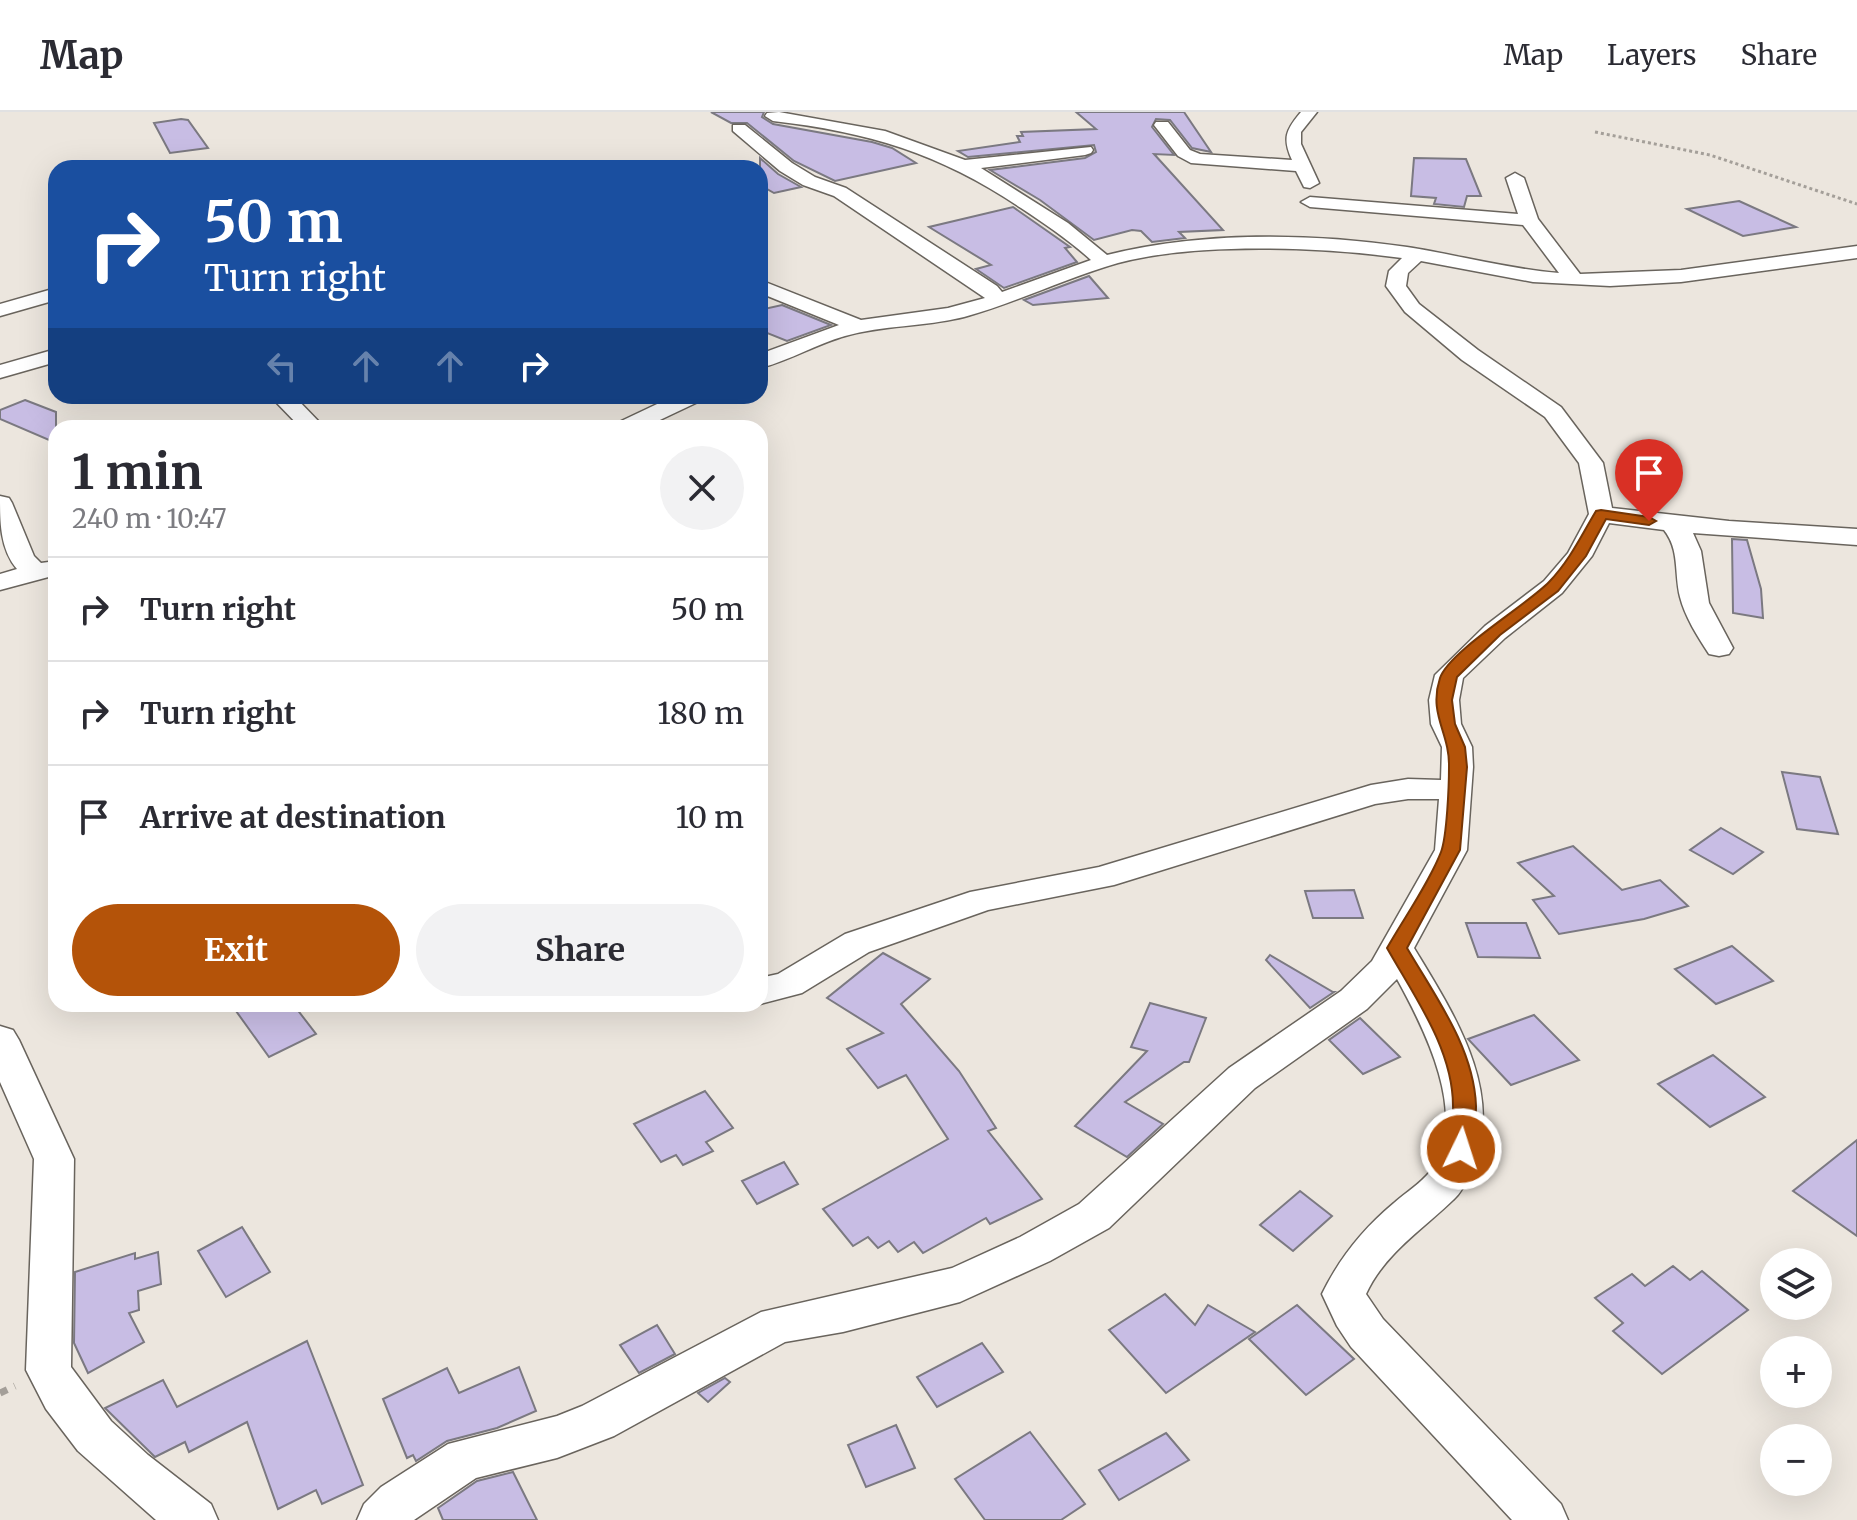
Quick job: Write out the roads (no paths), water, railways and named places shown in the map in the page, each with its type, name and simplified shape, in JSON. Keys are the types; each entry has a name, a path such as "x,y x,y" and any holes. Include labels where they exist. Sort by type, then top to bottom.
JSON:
{"street":[{"path":"1309,112 1293,132 1293,144 1310,182 1311,225"},
{"path":"773,116 860,128 921,145 965,165 1082,240 1103,261"},
{"path":"1162,125 1186,155 1197,159 1304,166"},
{"path":"739,128 786,167 859,203 990,290 998,301"},
{"path":"965,165 1085,150"},
{"path":"1515,178 1529,220 1574,280"},
{"path":"768,358 786,349 862,327 957,312 998,301 1103,261 1165,249 1311,225 1529,220"},
{"path":"1311,225 1416,255 1574,280 1665,277 1857,252"},
{"path":"381,1520 398,1503 465,1459 557,1437 598,1421 689,1369 777,1325 843,1313 960,1284 1071,1229 1094,1216 1242,1078 1354,1000 1385,969 1451,850 1457,747 1446,724 1444,700 1449,675 1495,632 1553,587 1579,556 1601,514 1591,463 1553,412 1460,347 1412,308 1396,286 1399,271 1416,255"},
{"path":"768,289 862,327"},
{"path":"0,310 48,296"},
{"path":"0,372 48,357"},
{"path":"289,404 306,420"},
{"path":"642,420 675,404"},
{"path":"0,503 22,559 45,570"},
{"path":"1601,514 1761,534 1857,537"},
{"path":"1673,524 1684,537 1690,553 1693,596 1719,648"},
{"path":"0,582 45,570"},
{"path":"768,989 789,984 857,943 982,900 1102,877 1371,795 1408,789 1456,790"},
{"path":"1397,948 1443,1029 1457,1066 1465,1104 1461,1149 1446,1182 1397,1225 1350,1277 1344,1294 1352,1313 1367,1333 1544,1520"},
{"path":"0,1040 54,1159 48,1370 63,1397 115,1459 194,1520"}]}
